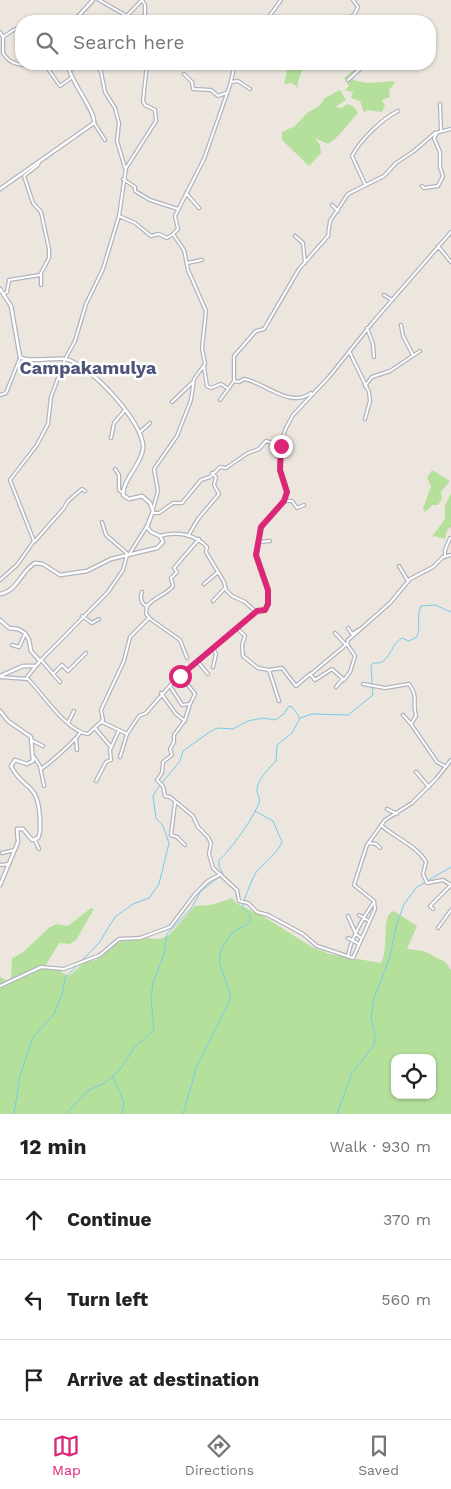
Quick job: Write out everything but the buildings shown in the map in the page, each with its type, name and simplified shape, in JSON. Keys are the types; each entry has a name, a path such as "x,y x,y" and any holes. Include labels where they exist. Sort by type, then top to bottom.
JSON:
{"street":[{"path":"80,15 93,0"},
{"path":"99,0 125,15"},
{"path":"128,15 142,0 145,5 145,15"},
{"path":"270,15 281,0"},
{"path":"352,15 358,7 353,0"},
{"path":"3,37 15,29"},
{"path":"0,32 3,37 3,53 15,63"},
{"path":"49,70 60,86 71,78"},
{"path":"100,70 106,94 115,108 120,126 117,141 126,170"},
{"path":"34,541 10,480 37,445 48,424 51,397 65,359 75,341 86,304 103,269 119,216 123,179 126,170 156,121 155,110 145,105 144,101 147,70"},
{"path":"119,216 135,223 151,236 159,234 167,238 178,229 174,220 204,159 234,70"},
{"path":"348,80 359,70"},
{"path":"69,71 71,78 93,113 94,123 105,140"},
{"path":"184,74 192,82 193,89 211,90 218,96 227,93"},
{"path":"231,82 238,81 250,89"},
{"path":"422,186 424,188 438,186 443,176 440,168 440,152 434,137 440,131 440,104"},
{"path":"365,184 352,156 374,130 389,116 398,111"},
{"path":"0,188 94,123"},
{"path":"234,381 234,356 256,331 264,330 290,283 328,236 330,221 348,194 386,174 396,163 440,131 451,129"},
{"path":"39,162 38,165 24,176 34,206 41,212 49,249 50,258 41,275 41,285"},
{"path":"123,179 135,186 135,192 147,199 178,209"},
{"path":"186,193 199,208"},
{"path":"332,205 338,211"},
{"path":"120,757 127,734 139,716 146,713 169,685 256,612 265,610 268,597 267,584 256,557 261,527 284,501 287,490 280,470 282,436 293,415 451,232"},
{"path":"173,234 184,250 186,263 206,311 202,348 207,386 211,388 221,384 227,388"},
{"path":"295,236 303,243 305,263"},
{"path":"438,246 451,262"},
{"path":"186,263 202,260"},
{"path":"4,294 7,292 9,279 41,275"},
{"path":"0,290 11,306 20,357 6,393 0,395"},
{"path":"384,294 392,300"},
{"path":"401,325 403,336 413,355"},
{"path":"367,328 373,344 374,357"},
{"path":"349,351 358,365 370,401 365,419"},
{"path":"365,386 372,377 390,371 420,351"},
{"path":"20,357 27,360 65,359 86,369 125,410 140,432 143,450 123,493"},
{"path":"172,402 193,382 204,367"},
{"path":"220,400 234,381 247,380 258,382 278,394 295,398 306,397 314,391"},
{"path":"26,678 108,592 123,570 153,511 158,491 154,469 177,436 191,400 193,382"},
{"path":"111,438 114,423 125,410"},
{"path":"140,432 150,423"},
{"path":"115,468 119,475 119,490 129,499 138,496 144,497 153,511 159,513 173,503 182,502 201,480 220,467 226,468 244,458 247,454 257,451 266,441 281,446"},
{"path":"188,536 198,519 219,494 214,485 216,477 212,474"},
{"path":"0,575 1,579 20,562 34,541 39,539 68,501 82,489 85,491"},
{"path":"284,501 292,501 298,508 304,505"},
{"path":"102,522 106,535 129,555"},
{"path":"0,594 12,590 22,575 35,563 43,564 62,575 73,571 90,570 110,559 159,547 163,542 160,536 151,532 147,526"},
{"path":"160,536 174,532 199,539 206,546 206,552 224,582 225,588 232,596 241,599 256,612"},
{"path":"445,557 445,550 450,538"},
{"path":"187,658 180,640 146,614 147,606 157,596 170,590 173,586 170,578 177,572 174,568 199,539"},
{"path":"259,542 270,541"},
{"path":"237,628 245,636 242,645 243,656 257,667 269,670 282,668 296,686 347,644 348,640 390,604 408,581 451,555"},
{"path":"399,566 408,581"},
{"path":"204,584 218,572"},
{"path":"214,601 225,588"},
{"path":"142,592 140,596 142,603 147,606"},
{"path":"83,617 92,623 99,619"},
{"path":"0,676 26,678 68,723 80,733 88,734 102,722 104,716 101,710 124,660 130,637 150,618"},
{"path":"0,620 8,628 18,629 25,634 29,640 31,651 60,682"},
{"path":"348,628 352,634 362,629"},
{"path":"335,633 347,644 355,656 350,672 336,687"},
{"path":"12,645 19,647 25,634"},
{"path":"212,667 216,654 213,648"},
{"path":"53,674 62,665 68,671 86,653"},
{"path":"198,662 208,674"},
{"path":"0,676 23,666 36,666"},
{"path":"310,674 315,680 333,669 342,680"},
{"path":"269,670 279,701"},
{"path":"180,676 195,694 185,721 174,734 174,742 170,749 172,755 163,762 162,774 157,779 165,790 165,796 170,797 193,816 198,827 208,837 211,843 212,868 237,890 239,901 248,903 257,912 268,915 303,934 317,946 348,956 355,957 375,909 374,901 354,885 369,843 385,820 397,814 429,786 451,760"},
{"path":"363,684 385,688 409,684 416,696 414,710 416,716 411,724"},
{"path":"169,685 174,689 182,705 190,704"},
{"path":"162,693 176,714 185,721"},
{"path":"0,711 8,720 29,735 34,757 41,769 44,786"},
{"path":"68,723 74,711"},
{"path":"403,715 437,762 446,767"},
{"path":"102,722 127,734"},
{"path":"95,728 112,748"},
{"path":"96,781 106,762 111,760 112,748 119,730"},
{"path":"41,769 76,739 80,733"},
{"path":"76,739 77,750"},
{"path":"31,740 42,746"},
{"path":"34,757 30,763 15,760 11,766 33,789 37,797 40,833 35,840"},
{"path":"416,772 429,786"},
{"path":"175,803 171,835 177,837 185,845"},
{"path":"387,809 397,814"},
{"path":"382,825 390,834 423,856 426,862 423,874 426,882 443,880 451,886 430,906 433,909"},
{"path":"0,885 19,838 16,830 23,828 31,839 35,840 39,849"},
{"path":"369,843 376,844 380,848"},
{"path":"2,853 15,850"},
{"path":"0,865 9,864"},
{"path":"0,986 41,967 64,970 100,955 122,938 140,938 170,927 195,894 208,881 221,874"},
{"path":"348,956 363,918 374,901"},
{"path":"438,928 451,910"},
{"path":"359,915 369,921"},
{"path":"348,916 356,933 362,938"},
{"path":"348,938 359,944"}],"green space":[{"path":"287,70 302,70 298,88 292,83 284,84"},
{"path":"353,70 357,70 349,77 353,80 376,83 393,81 395,83 389,90 390,97 382,100 385,106 382,112 367,110 364,113 360,101 351,98 353,92 345,90 349,86 344,78"},
{"path":"340,90 346,100 335,107 342,108 347,104 354,107 358,113 341,133 328,144 315,138 320,145 321,153 309,166 282,140 282,132 295,126 307,113 319,106 325,98"},
{"path":"432,470 450,481 441,492 442,499 438,505 432,505 425,512 423,509 431,486 427,478"},
{"path":"451,493 451,527 447,530 445,539 434,536 431,538 445,519 445,506"},
{"path":"232,898 236,903 266,918 312,947 329,954 381,963 385,950 386,923 390,913 394,911 417,926 407,949 424,951 445,962 451,970 451,1114 0,1114 0,977 8,981 11,979 12,958 22,953 50,927 57,924 68,926 91,908 94,909 76,940 70,944 59,943 46,965 47,969 61,969 62,973 69,976 86,961 96,960 118,941 143,938 160,939 169,935 195,906 211,905"}],"waterway":[{"path":"66,1114 87,1091 105,1083 119,1071 134,1048 154,1030 151,998 153,983 164,954 167,934 191,909 201,891 223,874 219,866 219,860 235,842 256,809 259,801 258,784 276,761 277,745 292,733 300,718 312,714 348,715 373,695 371,666 373,663 379,663 387,658 402,638 409,641 417,637 421,606 435,605 451,612"},
{"path":"14,1114 20,1076 32,1039 54,1014 62,995 65,978 99,943 115,917 133,904 149,898 159,884 169,843 163,826 156,818 153,796 180,761 183,751 218,728 233,729 248,721 263,718 275,720 284,714 289,706 292,707 300,718"},
{"path":"183,1114 197,1066 230,1000 230,994 220,966 221,950 231,933 250,923 250,915 242,907 249,888 256,873 282,842 273,821 255,811"},
{"path":"337,1114 352,1073 374,1045 375,1034 371,1018 374,998 389,960 396,927 404,904 417,887 451,867"},
{"path":"113,1076 124,1103 122,1114"}],"district":[{"name":"Campakamulya","path":"88,367"}],"route":[{"path":"180,676 257,611 265,610 268,604 267,584 256,555 261,527 284,501 287,492 280,473 281,446"}]}
